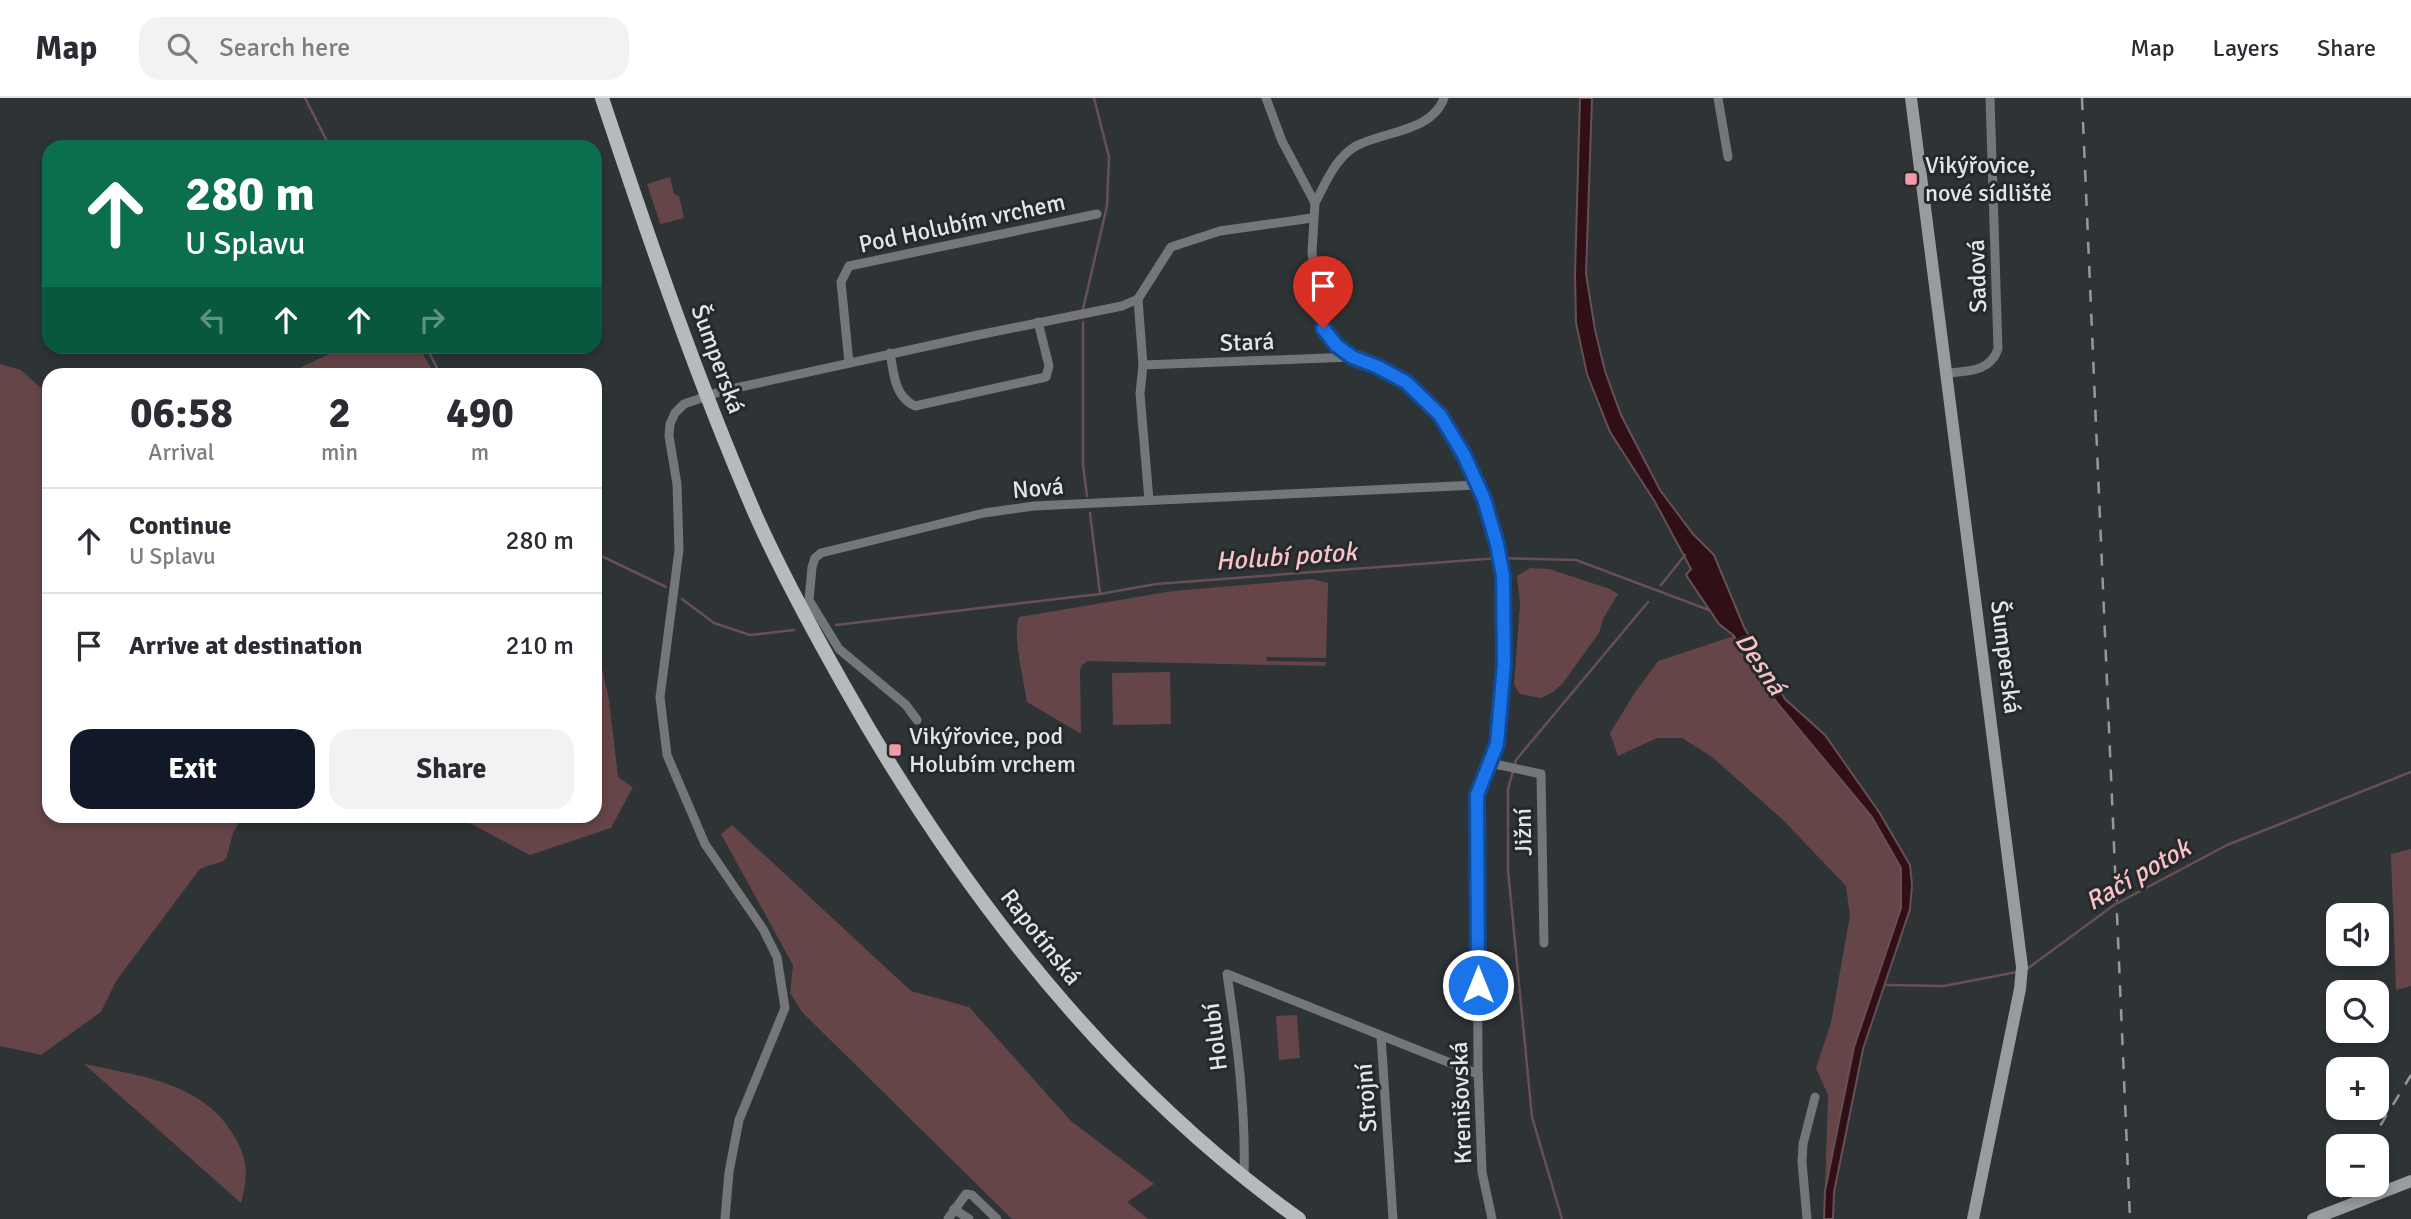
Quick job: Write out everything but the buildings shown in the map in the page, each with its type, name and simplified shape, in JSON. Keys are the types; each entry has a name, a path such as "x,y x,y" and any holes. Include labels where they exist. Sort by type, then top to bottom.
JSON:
{"main road":[{"name":"Šumperská","path":"602,98 706,395 758,519 811,628"},
{"name":"Rapotínská","path":"811,628 907,793 1034,967 1128,1074 1185,1128 1299,1219"}],"street":[{"path":"1266,98 1282,141 1315,203"},
{"path":"1352,357 1336,345 1323,328 1312,252 1315,203 1332,172 1355,146 1408,128 1428,118 1440,109 1444,98"},
{"path":"1718,98 1728,157"},
{"name":"Šumperská","path":"1911,98 2022,971 1973,1219"},
{"name":"Sadová","path":"1947,373 1981,368 1993,359 1998,349 1990,98"},
{"name":"Pod Holubím vrchem","path":"849,363 841,282 849,266 1097,215"},
{"path":"725,1219 729,1172 739,1120 785,1009 777,957 763,929 705,844 667,755 660,697 679,550 679,508 669,432 671,420 679,408 706,395 1122,306 1138,299 1171,247 1220,231 1312,218"},
{"path":"1138,299 1143,365 1140,394 1149,500"},
{"path":"890,354 898,393 906,402 915,406 1046,377 1049,366 1038,323"},
{"name":"Stará","path":"1143,365 1352,357"},
{"name":"Krenišovská","path":"1352,357 1406,382 1440,415 1464,455 1484,499 1502,569 1504,664 1497,744 1477,795 1478,1074 1482,1172 1492,1219"},
{"name":"Nová","path":"917,720 905,705 834,644 809,600 815,558 829,550 984,513 1034,506 1477,485"},
{"name":"Jižní","path":"1490,763 1541,774 1544,943"},
{"name":"Holubí","path":"1244,1177 1245,1140 1227,974 1381,1036"},
{"name":"Strojní","path":"1392,1219 1381,1036 1478,1074"},
{"path":"1807,1219 1803,1144 1815,1097"},
{"path":"2313,1219 2411,1181"},
{"path":"948,1219 966,1194 972,1195 997,1219"},
{"path":"954,1209 970,1219"}],"shaded area":[{"path":"670,177 674,194 679,196 684,218 662,224 647,184"},
{"path":"329,354 423,354 431,368 300,368"},
{"path":"0,364 21,370 42,389 42,823 239,823 233,833 226,859 199,870 116,981 101,1012 41,1055 0,1046"},
{"path":"1530,568 1549,569 1618,594 1604,617 1599,633 1563,683 1541,698 1520,694 1514,685 1520,604 1517,576"},
{"path":"1312,579 1328,583 1326,658 1266,657 1267,661 1326,662 1325,666 1088,661 1080,670 1081,734 1027,702 1018,646 1019,617 1173,591"},
{"path":"1734,636 1744,657 1778,704 1872,817 1901,868 1901,908 1854,1047 1825,1191 1828,1095 1816,1068 1831,1023 1850,915 1846,886 1783,820 1712,757 1682,738 1657,738 1618,756 1610,733 1658,661"},
{"path":"602,668 609,700 618,777 633,787 611,828 530,855 469,823 602,823"},
{"path":"1170,672 1171,724 1113,725 1112,673"},
{"path":"732,825 911,991 969,1007 1071,1121 1154,1184 1127,1202 1148,1219 1012,1219 802,1012 790,993 793,965 721,834"},
{"path":"2411,849 2411,986 2396,990 2391,854"},
{"path":"1297,1015 1300,1058 1279,1060 1276,1016"},
{"path":"84,1064 165,1083 202,1101 218,1115 231,1131 244,1158 246,1174 241,1203"}],"water":[{"name":"Desná","path":"1580,98 1592,98 1586,274 1605,371 1621,415 1660,490 1693,534 1714,555 1744,627 1785,699 1825,735 1879,812 1910,865 1910,909 1863,1049 1834,1192 1833,1219 1824,1219 1825,1191 1854,1047 1901,908 1901,868 1872,817 1778,704 1744,657 1734,636 1719,624 1686,575 1691,569 1655,502 1610,432 1587,374 1576,323"}],"waterway":[{"name":"Holubí potok","path":"305,98 326,140"},
{"path":"1083,309 1107,206 1109,157 1094,98"},
{"path":"1083,322 1083,465 1087,496"},
{"name":"Holubí potok","path":"430,354 437,368"},
{"path":"1090,513 1100,593"},
{"path":"1661,585 1685,555"},
{"name":"Holubí potok","path":"602,556 666,587"},
{"name":"Holubí potok","path":"836,625 1100,594 1156,584 1499,558 1576,560 1709,610"},
{"name":"Holubí potok","path":"682,599 714,623 750,635 794,630"},
{"path":"1562,1219 1532,1117 1508,870 1508,789 1516,760 1648,602"},
{"name":"Račí potok","path":"2027,969 2114,905 2227,845 2411,772"},
{"name":"Račí potok","path":"1885,985 1944,986 2017,972"}],"railway":[{"path":"2082,98 2130,1219"},
{"path":"2375,1134 2411,1075"},
{"path":"2329,1219 2341,1197"}],"place":[{"name":"Vikýřovice, nové sídliště","path":"1911,179"},
{"name":"Vikýřovice, pod Holubím vrchem","path":"895,750"}],"route":[{"path":"1323,328 1336,345 1352,357 1406,382 1440,415 1464,455 1484,499 1497,544 1503,576 1504,664 1497,744 1477,795 1478,985"}]}
